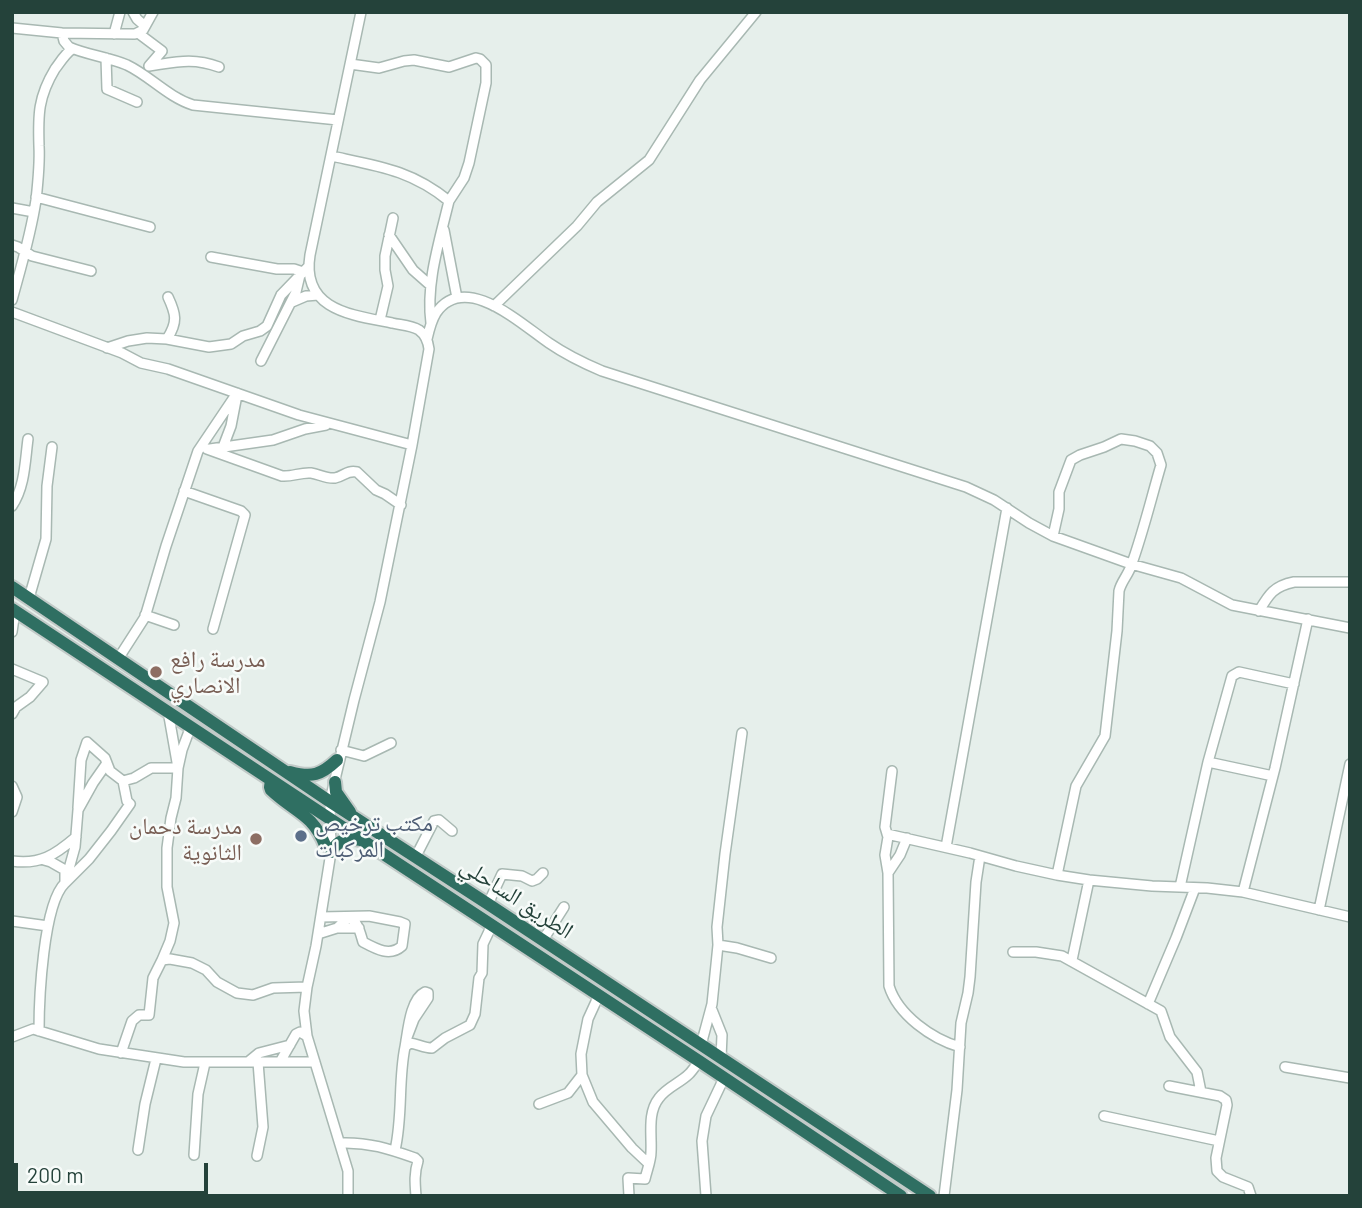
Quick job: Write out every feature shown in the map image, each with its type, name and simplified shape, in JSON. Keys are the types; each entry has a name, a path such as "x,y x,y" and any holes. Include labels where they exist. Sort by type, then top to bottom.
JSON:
{"highway":[{"name":"الطريق الساحلي","path":"12,587 328,801 543,940 925,1194"},
{"name":"الطريق الساحلي","path":"14,610 901,1196"},
{"path":"278,767 311,775 323,772 339,755"},
{"path":"271,780 271,790 310,819 319,831 328,854 346,839 362,840"},
{"path":"335,782 339,796 355,818"}],"street":[{"path":"114,34 120,12"},
{"path":"133,12 145,26"},
{"path":"138,33 153,12"},
{"path":"261,361 304,271 362,12"},
{"path":"494,306 570,233 597,202 649,160 700,80 756,12"},
{"path":"12,28 62,33 138,33 162,51 142,73"},
{"path":"62,33 64,41 72,48 142,73 177,98 193,105 338,120"},
{"path":"12,300 34,212 41,101 48,81 65,54 72,48"},
{"path":"106,58 107,89 138,102"},
{"path":"350,64 379,68 409,60 449,67 471,58 484,61 487,69 469,163 464,178 449,201 443,225 430,285 431,324"},
{"path":"149,66 190,60 219,67"},
{"path":"331,156 405,173 428,185 449,201"},
{"path":"36,197 150,227"},
{"path":"12,208 34,212"},
{"path":"380,320 388,286 384,263 393,218"},
{"path":"443,225 457,298"},
{"path":"389,235 413,270 430,285"},
{"path":"12,245 32,256 91,271"},
{"path":"211,257 304,271 318,295 328,305 341,312 416,328 427,339"},
{"path":"107,348 137,339 167,339 202,347 231,344 243,336 260,331 269,323 281,295 304,271"},
{"path":"290,303 306,296 318,295"},
{"path":"167,339 174,325 175,315 168,297"},
{"path":"348,1196 348,1171 307,1036 304,1012 321,917 328,854 329,781 339,755 380,602 412,445 428,354 427,339 433,318 440,308 457,298 479,298 559,350 602,371 959,484 980,492 1053,536 1131,564 1181,578 1226,603 1350,628"},
{"path":"12,312 141,363 168,369 332,424 412,445"},
{"path":"223,447 231,426 237,393"},
{"path":"118,659 145,615 184,491 203,450 237,393"},
{"path":"203,450 273,440 305,429 332,424"},
{"path":"12,506 20,492 28,439"},
{"path":"1053,536 1059,509 1059,492 1071,460 1121,439 1150,446 1157,453 1161,465 1131,564 1120,585 1105,736 1076,786 1057,875"},
{"path":"29,598 46,539 48,473 52,447"},
{"path":"203,450 282,476 306,473 332,478 348,471 357,472 376,490 401,505"},
{"path":"184,491 241,510 245,515 213,629"},
{"path":"946,847 1007,508"},
{"path":"1259,611 1272,591 1285,583 1350,582"},
{"path":"12,632 14,610"},
{"path":"145,615 174,625"},
{"path":"1243,892 1273,776 1308,619"},
{"path":"12,669 43,682 12,714"},
{"path":"1180,887 1208,762 1226,693 1234,674 1243,673 1294,684"},
{"path":"168,711 178,768"},
{"path":"121,1054 132,1021 139,1015 149,1015 153,978 170,941 174,923 167,887 167,848 176,798 178,768 191,726"},
{"path":"702,1045 712,1010 717,927 742,733"},
{"path":"39,1031 44,948 56,897 65,883 89,859 130,804 127,801 124,781 110,771 105,758 87,742 81,760 75,848 65,883"},
{"path":"339,755 365,757 391,743"},
{"path":"328,801 335,782 339,755"},
{"path":"1208,762 1273,776"},
{"path":"78,810 107,763"},
{"path":"1319,910 1350,764"},
{"path":"124,781 151,768 178,768"},
{"path":"892,771 885,827 888,978 891,992 923,1030 946,1043 960,1047"},
{"path":"12,786 17,797 12,813"},
{"path":"415,858 434,821 439,820 452,831"},
{"path":"887,834 1057,875 1243,892 1350,917"},
{"path":"12,861 29,863 44,860 76,837"},
{"path":"888,873 907,838"},
{"path":"944,1196 956,1103 961,1023 970,977 980,856"},
{"path":"44,860 65,870 65,883"},
{"path":"488,904 502,874 522,876 532,881 543,873"},
{"path":"1072,960 1089,880"},
{"path":"1148,1004 1195,888"},
{"path":"543,940 564,907"},
{"path":"321,917 369,916 400,922 405,924 402,946 396,951 375,949 363,942 359,928 349,917"},
{"path":"337,928 349,917"},
{"path":"12,921 48,926"},
{"path":"405,1043 432,1048 470,1025 475,1014 479,978 482,974 483,944 492,925"},
{"path":"318,934 337,928 359,928"},
{"path":"718,944 771,958"},
{"path":"1013,952 1053,954 1072,960 1162,1013 1170,1037 1197,1072 1201,1092"},
{"path":"162,960 192,963 237,993 253,995 273,988 307,987"},
{"path":"395,1150 405,1043 413,1006 419,995 428,993 405,1043"},
{"path":"599,995 588,1019 581,1054 582,1074 593,1102 649,1164"},
{"path":"712,1010 722,1035 721,1058"},
{"path":"12,1037 33,1029 99,1049 156,1059 205,1063 315,1062"},
{"path":"280,1062 296,1034 300,1032 307,1036"},
{"path":"257,1156 263,1127 253,1062 259,1053 290,1045"},
{"path":"138,1150 156,1059"},
{"path":"629,1196 628,1178 645,1179 651,1153 656,1101 673,1084 688,1076 699,1061"},
{"path":"194,1155 198,1094 205,1063"},
{"path":"1285,1067 1350,1078"},
{"path":"538,1104 568,1093 582,1074"},
{"path":"706,1196 702,1141 706,1116 724,1078"},
{"path":"1169,1086 1220,1096 1226,1100 1216,1158 1217,1171 1223,1177 1248,1187 1251,1196"},
{"path":"1104,1116 1219,1142"},
{"path":"341,1143 395,1150 415,1158 418,1161 415,1168 416,1196"}],"place":[{"name":"مدرسة رافع الانصاري","path":"156,672"},
{"name":"مكتب ترخيص المركبات","path":"301,836"},
{"name":"مدرسة دحمان الثانوية","path":"256,839"}]}
